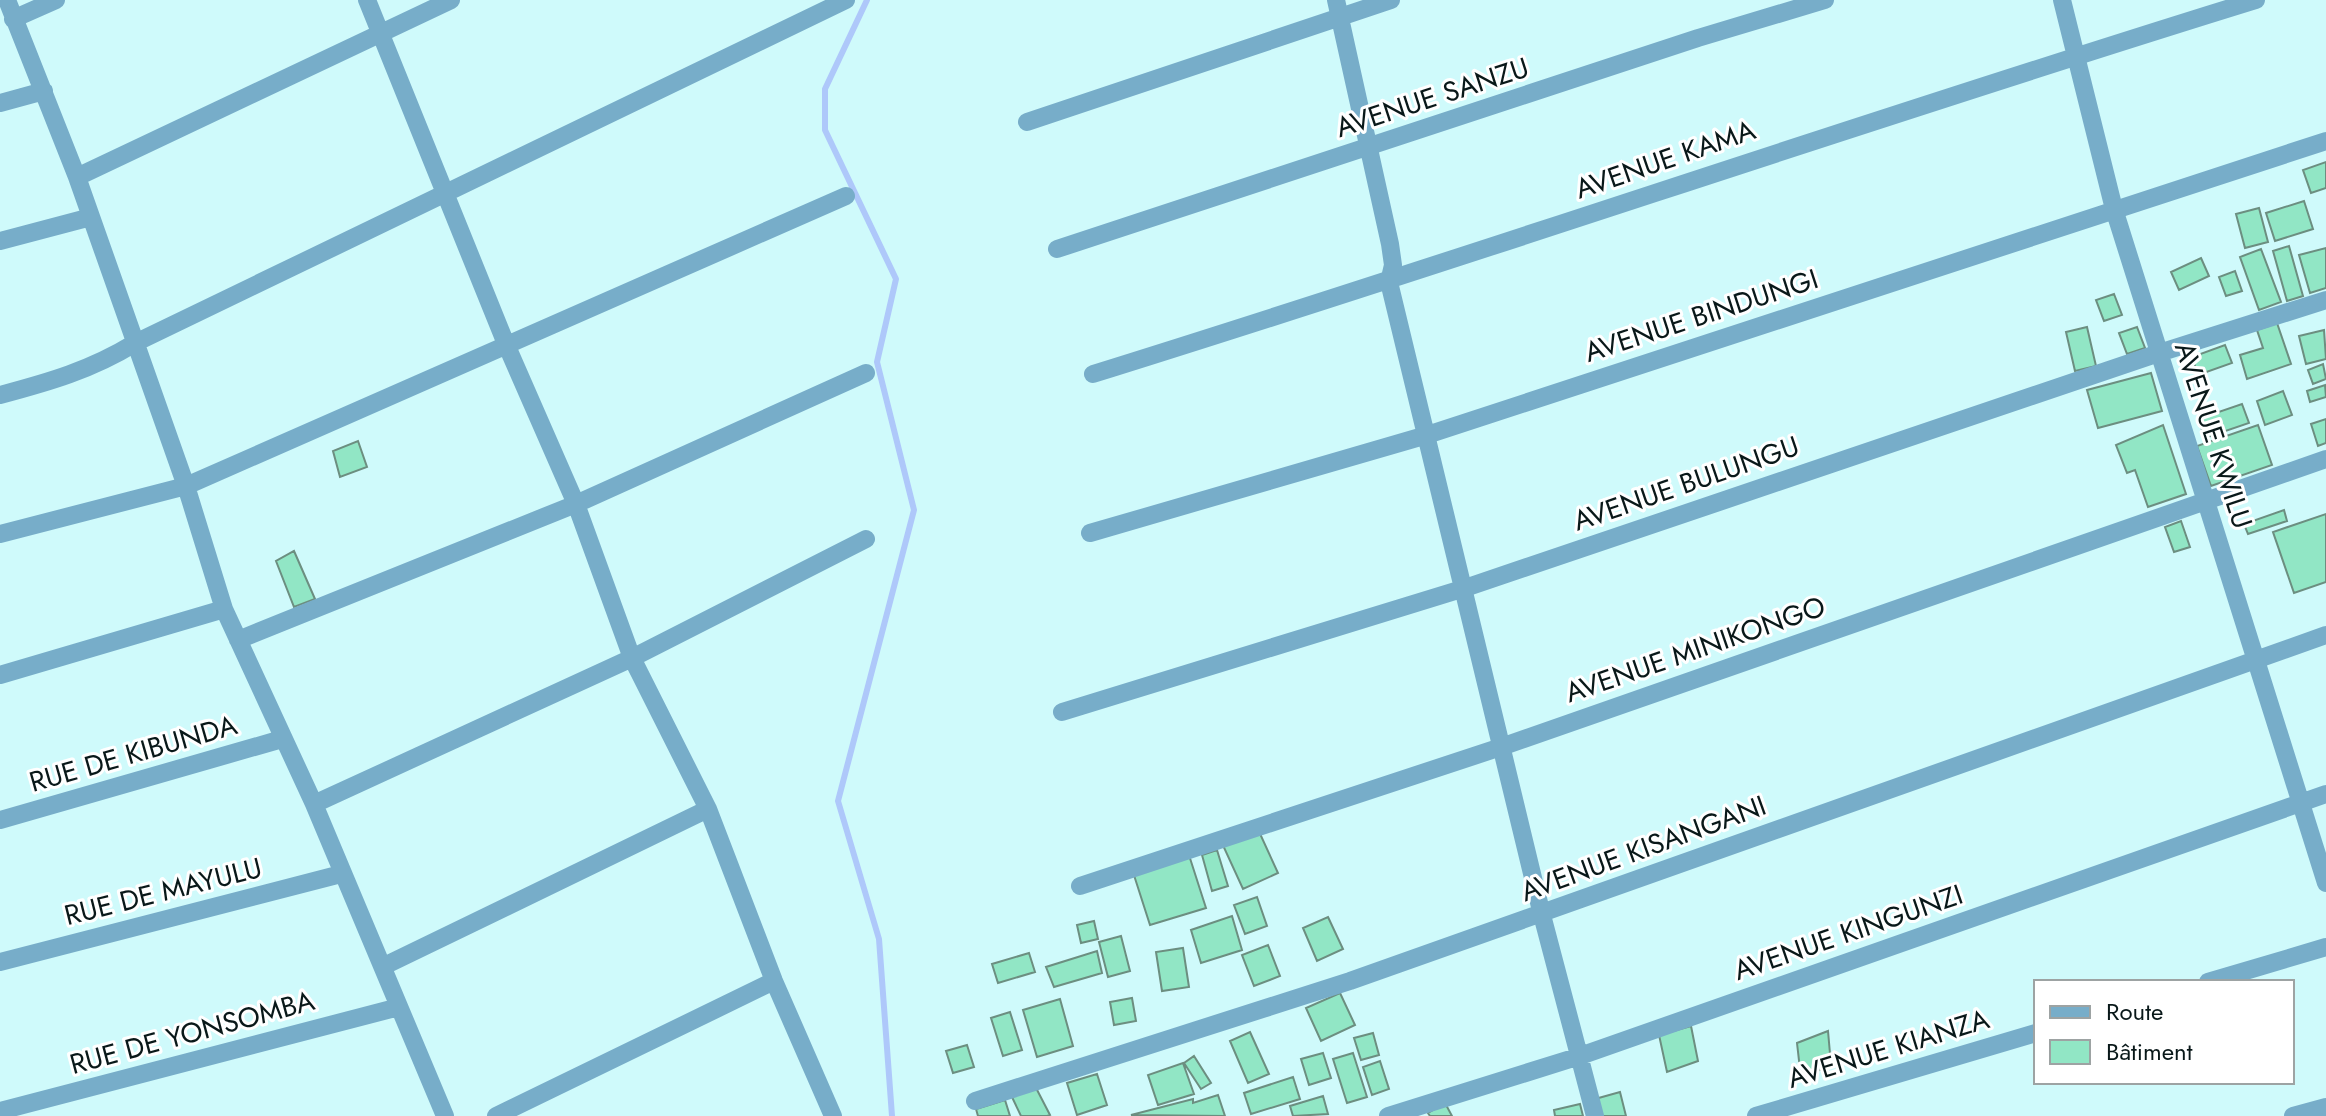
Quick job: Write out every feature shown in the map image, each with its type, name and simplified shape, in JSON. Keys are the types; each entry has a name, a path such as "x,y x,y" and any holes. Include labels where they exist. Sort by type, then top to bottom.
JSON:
{"street":[{"path":"7,0 77,177 186,486 224,609 314,804 445,1116"},
{"path":"13,19 56,0"},
{"path":"367,0 506,344 576,504 632,658 708,809 774,981 833,1116"},
{"path":"77,177 451,0"},
{"path":"0,395 78,374 135,343 846,0"},
{"path":"1027,122 1338,9 1391,0"},
{"name":"AVENUE SANZU","path":"1057,249 1698,38 1825,0"},
{"name":"AVENUE KWILU","path":"2062,0 2114,209 2326,883"},
{"name":"AVENUE KAMA","path":"1093,374 1389,282 1730,166 2256,0"},
{"path":"1338,9 1366,149 1392,254 1389,282 1542,915 1595,1116"},
{"path":"0,103 44,91"},
{"name":"AVENUE BINDUNGI","path":"1090,533 1427,435 2326,141"},
{"path":"0,534 186,486 846,196"},
{"path":"0,241 91,217"},
{"name":"AVENUE BULUNGU","path":"1062,712 1465,588 2159,353 2326,300"},
{"path":"238,640 576,504 866,373"},
{"name":"AVENUE MINIKONGO","path":"1080,886 1501,747 2326,459"},
{"path":"314,804 632,658 866,539"},
{"path":"0,675 224,609"},
{"name":"AVENUE KISANGANI","path":"975,1101 1335,986 1542,915 2326,635"},
{"name":"RUE DE KIBUNDA","path":"0,820 282,739"},
{"name":"AVENUE KINGUNZI","path":"1388,1116 1580,1056 2326,794"},
{"path":"384,966 708,809"},
{"name":"RUE DE MAYULU","path":"0,962 341,874"},
{"path":"2215,980 2326,947"},
{"path":"496,1116 774,981"},
{"name":"RUE DE YONSOMBA","path":"0,1111 399,1007"},
{"name":"AVENUE KIANZA","path":"1756,1116 2034,1034"},
{"path":"2293,1116 2326,1107"}],"building":[{"path":"2326,162 2326,188 2311,193 2303,170"},
{"path":"2304,201 2313,229 2275,241 2266,213"},
{"path":"2259,208 2268,242 2245,248 2236,214"},
{"path":"2289,246 2303,296 2287,301 2273,251"},
{"path":"2326,248 2326,288 2310,293 2299,255"},
{"path":"2261,249 2281,302 2259,310 2240,257"},
{"path":"2201,258 2209,276 2179,290 2171,272"},
{"path":"2235,271 2242,291 2226,296 2219,277"},
{"path":"2114,294 2122,315 2104,321 2096,300"},
{"path":"2277,323 2291,364 2247,379 2240,355 2263,348 2257,330"},
{"path":"2087,327 2096,366 2075,371 2066,332"},
{"path":"2137,327 2145,348 2127,354 2119,333"},
{"path":"2324,330 2326,359 2306,364 2299,336"},
{"path":"2225,345 2232,363 2198,375 2192,357"},
{"path":"2323,364 2326,379 2313,384 2308,370"},
{"path":"2151,373 2162,411 2098,428 2087,390"},
{"path":"2325,385 2326,397 2310,402 2307,391"},
{"path":"2283,391 2292,415 2265,425 2257,401"},
{"path":"2242,404 2249,423 2205,438 2198,419"},
{"path":"2326,419 2326,443 2318,446 2311,424"},
{"path":"2163,425 2186,494 2148,507 2135,470 2127,473 2116,445"},
{"path":"2258,425 2272,465 2211,486 2197,446"},
{"path":"358,441 367,467 340,477 333,451"},
{"path":"2284,510 2287,521 2248,534 2244,524"},
{"path":"2326,514 2326,582 2294,593 2273,532"},
{"path":"2181,521 2190,547 2174,552 2165,527"},
{"path":"294,551 315,599 294,607 276,561"},
{"path":"1256,825 1278,873 1243,889 1221,841"},
{"path":"1217,850 1228,886 1212,891 1202,855"},
{"path":"1188,852 1206,908 1150,925 1132,869"},
{"path":"1257,897 1267,926 1245,934 1234,905"},
{"path":"1232,916 1242,950 1201,963 1191,930"},
{"path":"1328,917 1343,949 1317,961 1303,928"},
{"path":"1094,921 1098,939 1081,943 1077,925"},
{"path":"1121,936 1130,971 1108,977 1099,942"},
{"path":"1268,945 1280,976 1254,986 1242,955"},
{"path":"1183,948 1189,987 1162,991 1156,952"},
{"path":"1097,951 1102,973 1054,987 1046,967"},
{"path":"1029,953 1035,972 998,983 992,964"},
{"path":"1340,993 1355,1025 1321,1041 1306,1008"},
{"path":"1132,998 1136,1021 1114,1025 1110,1002"},
{"path":"1060,999 1073,1046 1037,1057 1023,1010"},
{"path":"1010,1012 1022,1050 1003,1056 991,1018"},
{"path":"1691,1026 1698,1061 1667,1072 1659,1035"},
{"path":"1828,1031 1831,1065 1801,1078 1797,1043"},
{"path":"1250,1032 1269,1074 1248,1083 1230,1041"},
{"path":"1373,1033 1379,1055 1361,1060 1354,1038"},
{"path":"967,1045 974,1067 953,1073 946,1051"},
{"path":"1323,1053 1331,1078 1309,1085 1301,1059"},
{"path":"1353,1053 1367,1097 1347,1103 1333,1059"},
{"path":"1194,1056 1211,1083 1201,1089 1184,1063"},
{"path":"1380,1061 1389,1089 1372,1095 1363,1067"},
{"path":"1183,1063 1194,1094 1158,1105 1148,1075"},
{"path":"1097,1074 1107,1105 1077,1115 1067,1083"},
{"path":"1293,1077 1300,1099 1251,1114 1244,1093"},
{"path":"1034,1084 1050,1115 1021,1116 1011,1095"},
{"path":"1620,1092 1626,1116 1600,1116 1595,1099"},
{"path":"1218,1095 1225,1116 1131,1115 1193,1099 1193,1103"},
{"path":"1323,1096 1328,1114 1293,1116 1290,1106"},
{"path":"1005,1100 1010,1116 978,1116 976,1109"},
{"path":"1445,1103 1452,1116 1430,1116 1428,1113"},
{"path":"1580,1104 1583,1116 1555,1116 1554,1110"}],"waterway":[{"path":"867,0 825,89 825,130 896,279 877,362 914,510 838,801 879,939 892,1116"}]}
